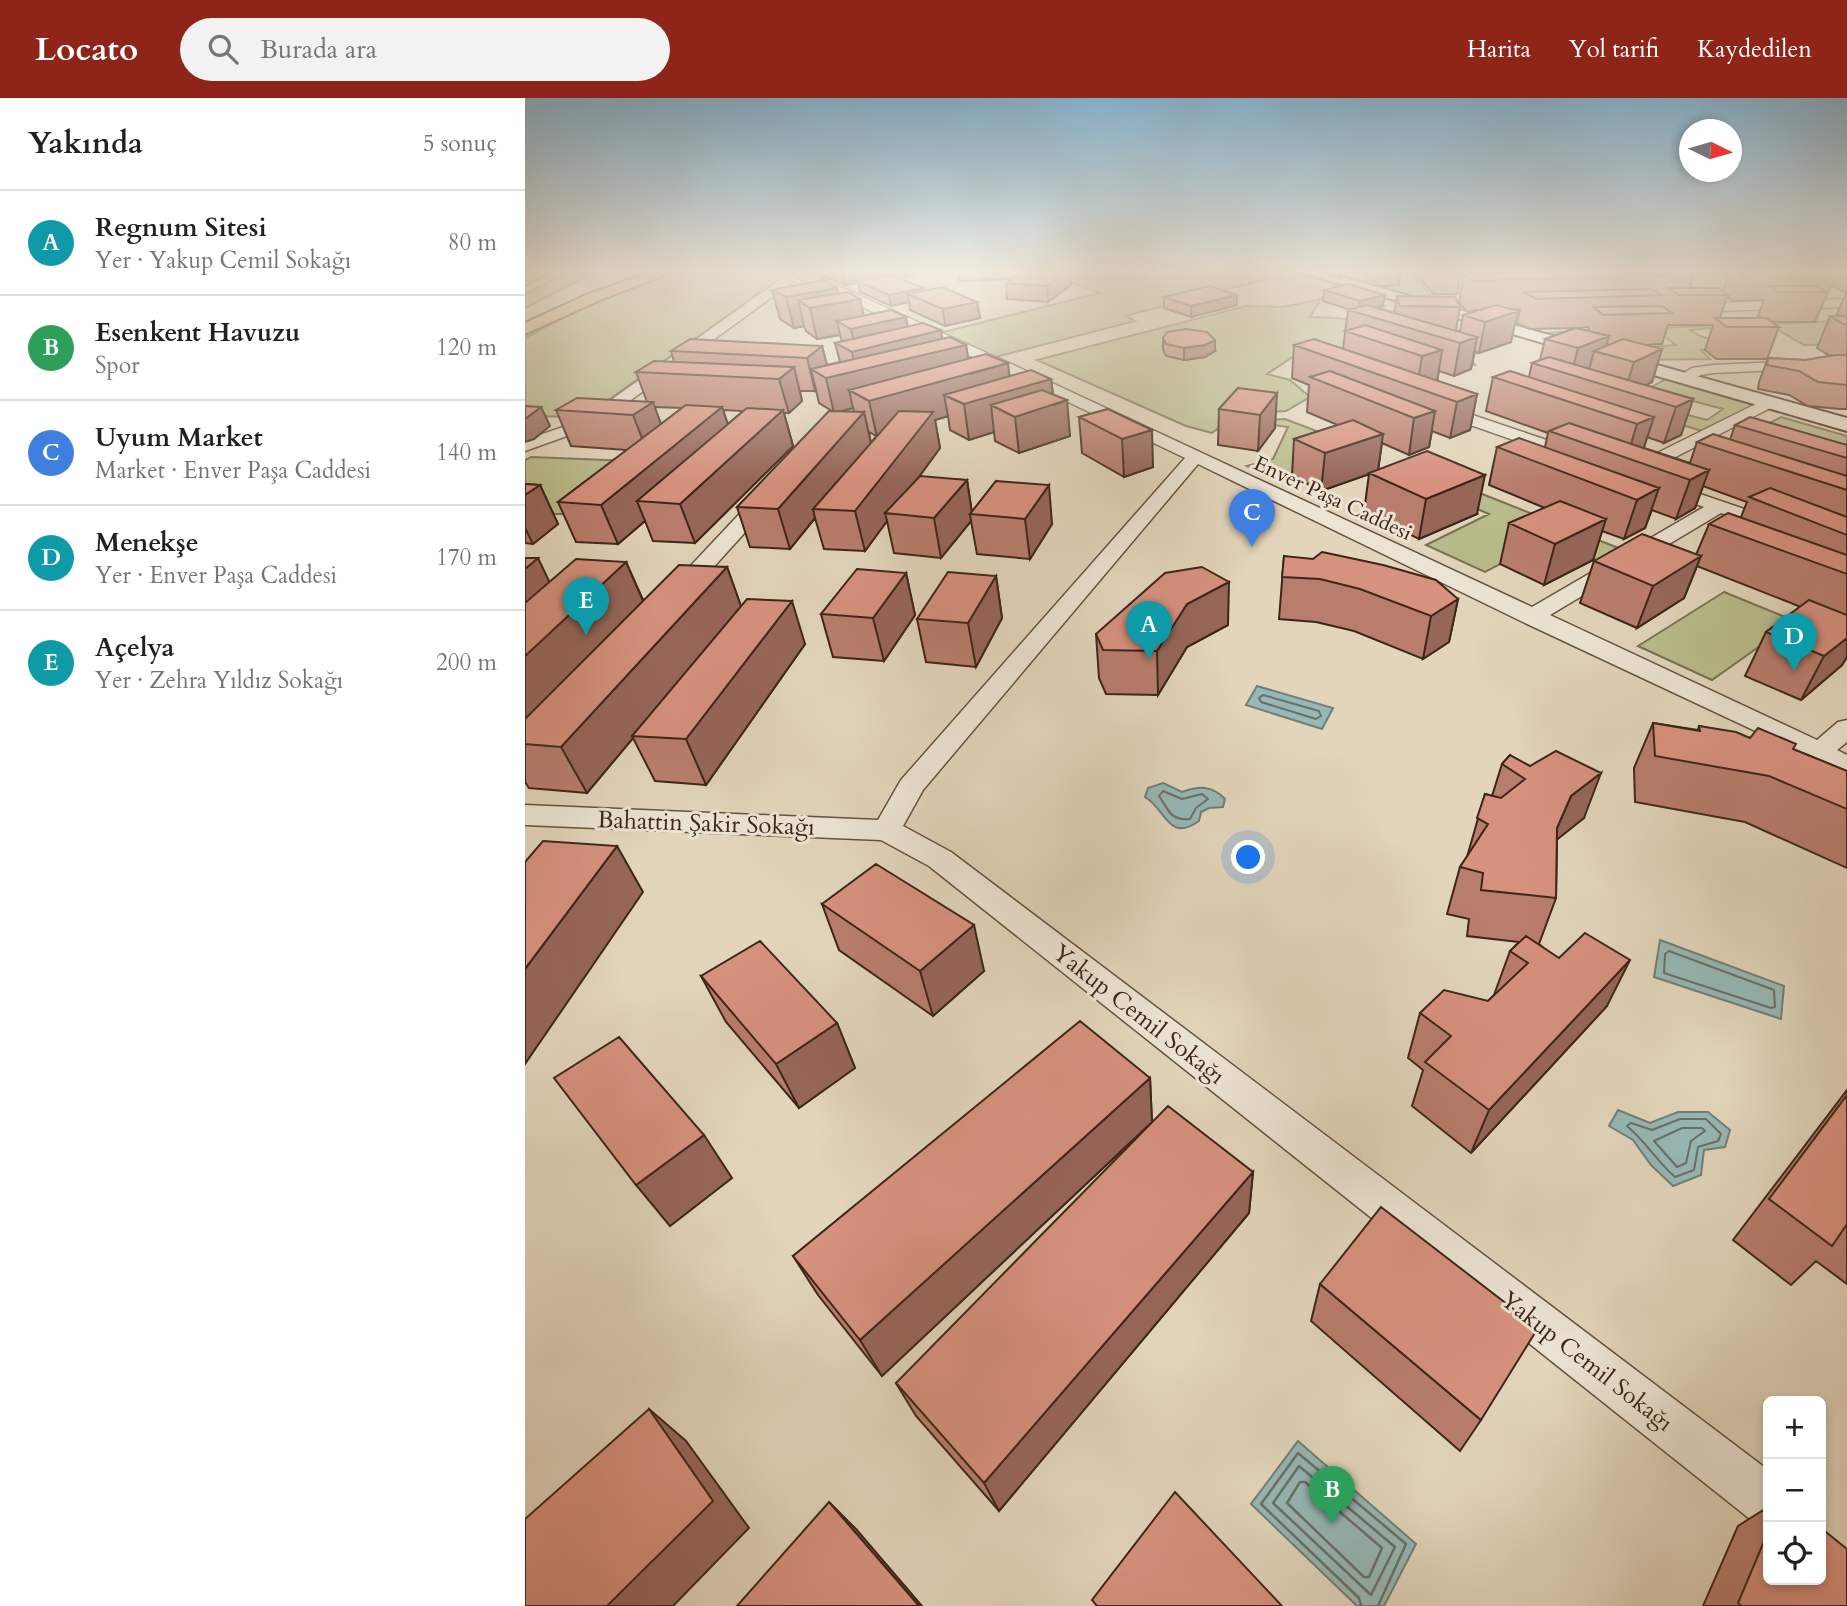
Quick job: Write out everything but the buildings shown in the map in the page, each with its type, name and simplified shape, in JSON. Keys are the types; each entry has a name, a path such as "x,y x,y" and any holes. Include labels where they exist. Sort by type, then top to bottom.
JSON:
{"main road":[{"path":"1549,341 1847,425"}],"street":[{"path":"525,446 569,430 603,413 703,341"},
{"name":"Enver Paşa Caddesi","path":"950,341 1847,765"},
{"path":"1682,379 1697,371 1713,369 1847,363"},
{"path":"990,378 1015,371"},
{"path":"1418,401 1847,551"},
{"path":"1615,470 1768,403"},
{"path":"887,830 911,786 1194,458"},
{"path":"663,608 785,477"},
{"path":"1531,617 1720,506"},
{"path":"1819,752 1847,728"},
{"name":"Bahattin Şakir Sokağı","path":"525,815 887,830"},
{"name":"Yakup Cemil Sokağı","path":"887,830 940,859 1763,1497"}],"green space":[{"path":"525,341 691,341 584,417 525,416"},
{"path":"951,341 1056,341 988,359"},
{"path":"1109,341 1344,341 1344,348 1363,353 1294,356 1267,374 1290,380 1310,397 1286,411 1237,414 1212,433 1186,426 1037,360"},
{"path":"1356,341 1439,341 1461,353 1475,365"},
{"path":"1671,341 1723,341 1739,348 1701,350 1710,359 1631,360 1598,351 1676,345"},
{"path":"1798,341 1846,341 1847,344 1804,345"},
{"path":"1666,379 1759,404 1705,432 1611,403 1626,399 1707,420 1723,409 1648,389"},
{"path":"1781,417 1847,436 1847,476 1734,441"},
{"path":"1285,419 1353,445 1315,460 1279,480 1247,466 1273,459 1288,427 1243,421"},
{"path":"531,457 655,462 591,515 525,513 525,460"},
{"path":"1462,486 1626,551 1604,564 1550,538 1485,572 1426,545 1489,514 1440,493"},
{"path":"1724,592 1795,621 1712,680 1638,646"}],"water":[{"path":"1257,686 1333,708 1322,729 1246,705"},
{"path":"1163,783 1182,792 1200,788 1215,791 1225,799 1223,807 1209,808 1201,812 1199,821 1189,827 1174,826 1145,797 1148,788"},
{"path":"1660,940 1784,986 1781,1019 1654,977"},
{"path":"1618,1110 1650,1123 1678,1112 1708,1112 1730,1130 1725,1147 1704,1150 1701,1175 1673,1186 1651,1165 1633,1140 1609,1126"},
{"path":"1298,1441 1416,1544 1384,1606 1357,1606 1251,1504"}],"place":[{"name":"Uyum Market","path":"1252,547"},
{"name":"Açelya","path":"586,635"},
{"name":"Regnum Sitesi","path":"1149,659"},
{"name":"Menekşe","path":"1794,671"},
{"name":"Esenkent Havuzu","path":"1332,1524"}]}
